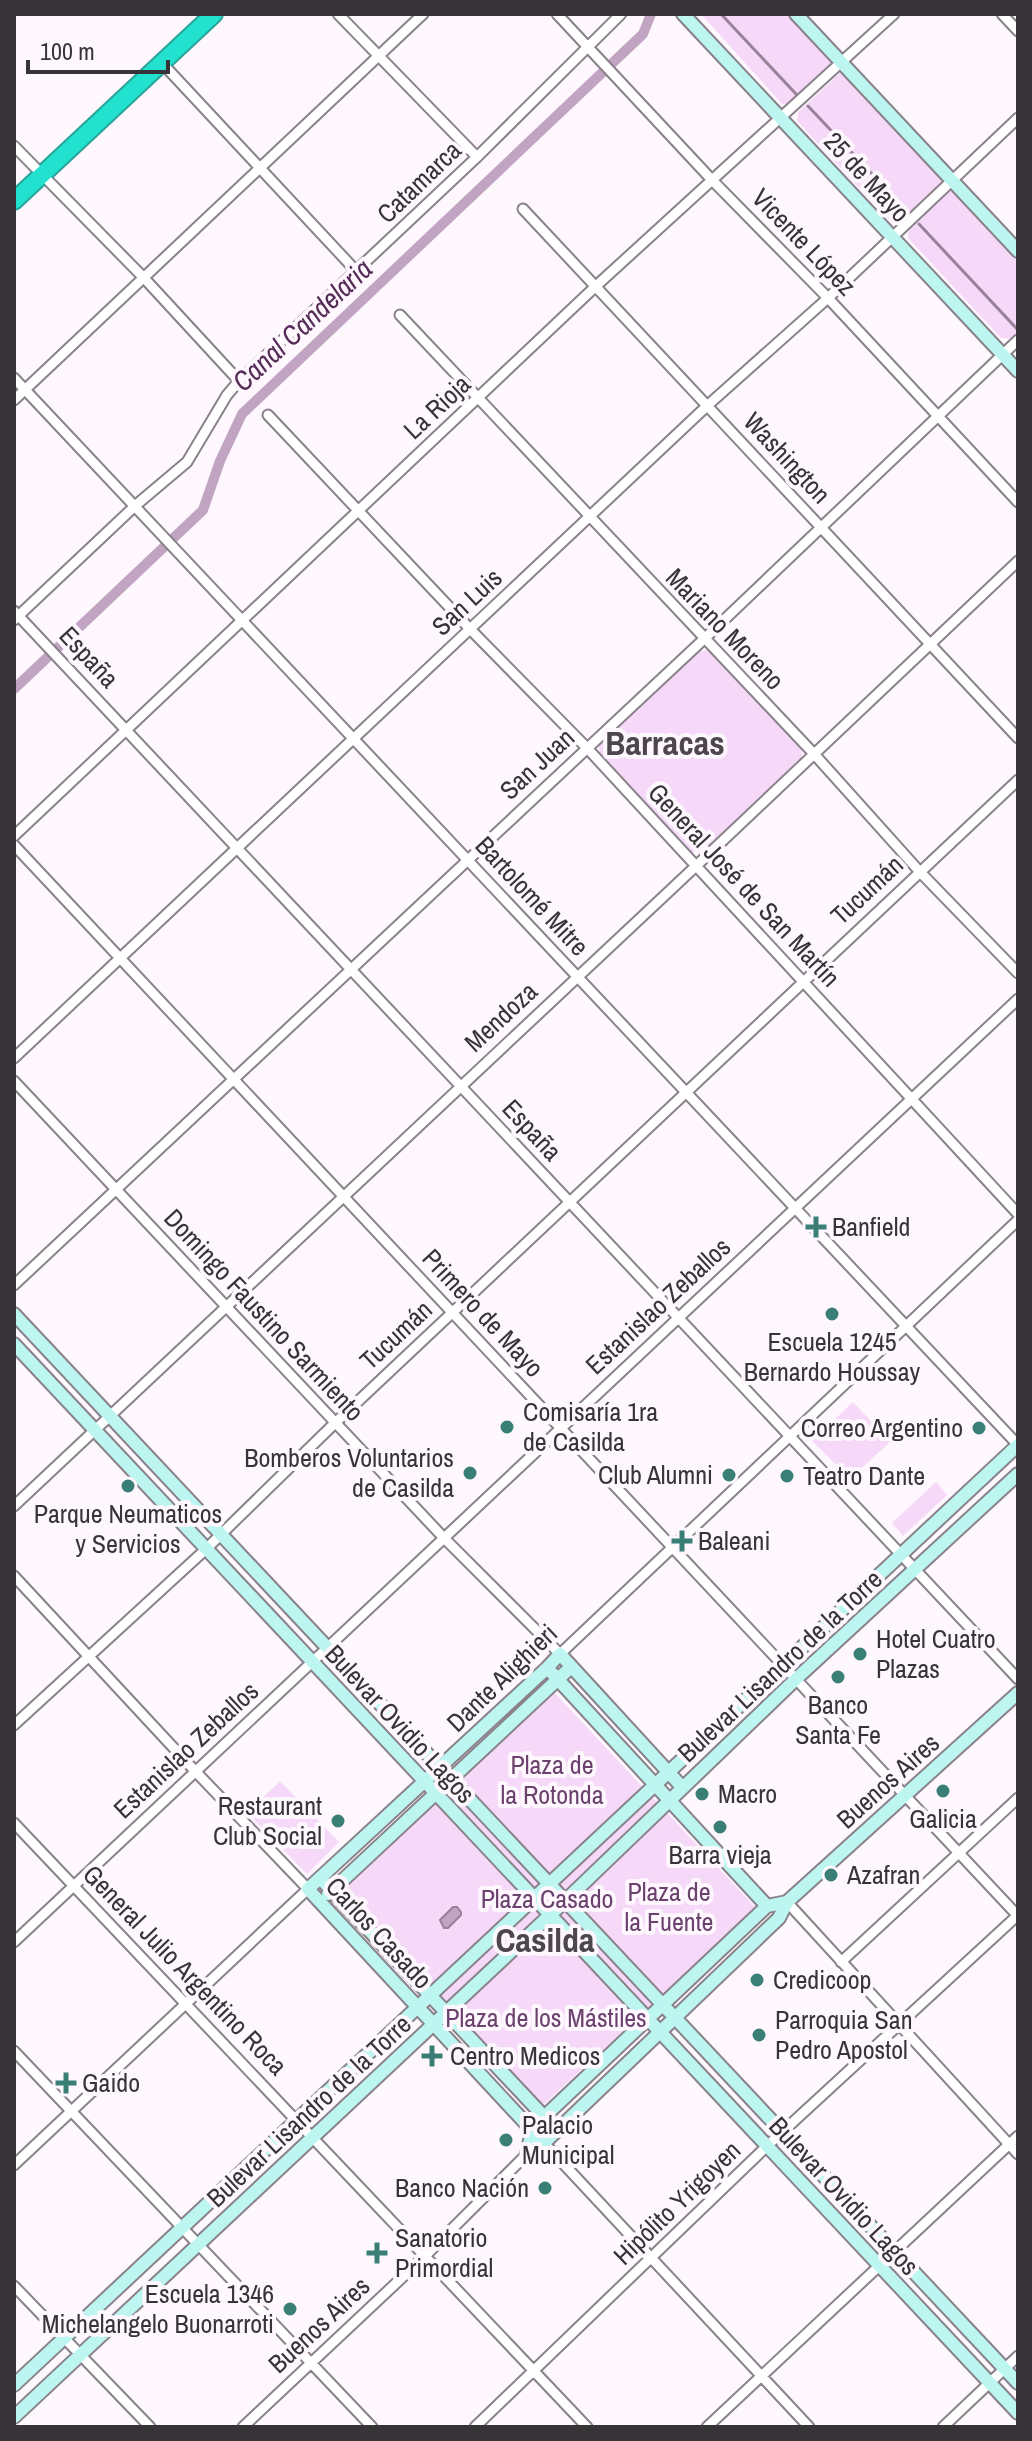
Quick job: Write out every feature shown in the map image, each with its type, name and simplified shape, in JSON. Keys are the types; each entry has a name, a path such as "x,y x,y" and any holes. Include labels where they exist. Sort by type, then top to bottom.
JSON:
{"highway":[{"path":"14,201 214,14"}],"main road":[{"name":"25 de Mayo","path":"683,14 1018,371"},
{"path":"796,14 1018,251"},
{"name":"Bulevar Ovidio Lagos","path":"14,1314 1018,2383"},
{"name":"Bulevar Ovidio Lagos","path":"14,1344 1018,2413"},
{"name":"Bulevar Lisandro de la Torre","path":"14,2385 1018,1445"},
{"name":"Bulevar Lisandro de la Torre","path":"14,2417 565,1901 797,1678 1018,1474"},
{"name":"Domingo Faustino Sarmiento","path":"560,1654 682,1787"},
{"name":"Dante Alighieri","path":"308,1889 560,1654"},
{"name":"Dante Alighieri","path":"319,1901 571,1667"},
{"path":"547,1668 767,1906"},
{"name":"Buenos Aires","path":"527,2154 544,2143 779,1918 787,1902 1018,1693"},
{"name":"Carlos Casado","path":"320,1878 556,2131"},
{"name":"Carlos Casado","path":"308,1889 544,2143"},
{"path":"527,2154 532,2131 544,2117 767,1906 787,1902"}],"street":[{"path":"338,14 477,157"},
{"path":"14,400 423,14"},
{"name":"Vicente López","path":"557,14 1018,502"},
{"name":"Catamarca","path":"16,616 193,454 227,395 239,381 477,157 621,14"},
{"name":"La Rioja","path":"14,836 596,286 894,14"},
{"path":"1002,14 1018,31"},
{"path":"162,63 357,272"},
{"name":"San Luis","path":"14,1058 1018,118"},
{"path":"14,146 144,278 239,381"},
{"name":"Washington","path":"523,209 1018,738"},
{"name":"Mariano Moreno","path":"400,315 1018,973"},
{"name":"San Juan","path":"14,1285 704,639 1018,340"},
{"name":"Bartolomé Mitre","path":"14,378 1018,1445"},
{"name":"General José de San Martín","path":"268,415 587,748 1018,1217"},
{"name":"Mendoza","path":"14,1506 1018,561"},
{"name":"España","path":"16,616 71,670 1018,1679"},
{"name":"Tucumán","path":"14,1725 205,1550 335,1423 1018,780"},
{"name":"Primero de Mayo","path":"14,845 1018,1915"},
{"name":"Estanislao Zeballos","path":"14,1942 1018,999"},
{"name":"Domingo Faustino Sarmiento","path":"14,1081 443,1537 560,1654"},
{"name":"Dante Alighieri","path":"560,1654 1018,1217"},
{"name":"Carlos Casado","path":"14,1576 308,1889"},
{"path":"841,1962 1018,1798"},
{"name":"General Julio Argentino Roca","path":"14,1823 587,2427"},
{"name":"Dante Alighieri","path":"14,2165 308,1889"},
{"path":"787,1902 1018,2154"},
{"name":"Hipólito Yrigoyen","path":"475,2427 767,2146 1018,1915"},
{"path":"14,2051 372,2427"},
{"path":"707,2427 1018,2136"},
{"name":"Carlos Casado","path":"544,2143 809,2427"},
{"name":"Buenos Aires","path":"243,2427 425,2256 527,2154"},
{"path":"14,2286 150,2427"},
{"path":"943,2427 1018,2356"}],"green space":[{"path":"701,14 793,14 832,59 831,67 789,104 782,104"},
{"path":"839,74 848,74 942,177 941,185 899,222 890,221 797,121 798,112"},
{"path":"957,191 1018,257 1018,332 1011,339 1001,338 908,238 909,229 947,192"},
{"path":"708,650 801,749 802,757 702,852 688,852 600,755 598,742 699,651"},
{"path":"853,1402 890,1442 850,1479 812,1441"},
{"path":"936,1482 947,1495 903,1536 892,1523"},
{"name":"Plaza Casado","path":"552,1690 756,1908 540,2108 337,1890"},
{"path":"280,1781 339,1842 307,1874 247,1813"}],"shaded area":[{"path":"453,1907 457,1907 461,1915 448,1928 444,1928 440,1920"}],"waterway":[{"name":"Canal Candelaria","path":"14,689 203,510 220,461 242,414 643,34 651,14"},
{"path":"721,14 797,95"},
{"path":"808,106 906,210"},
{"path":"919,224 1017,329"}],"place":[{"name":"Banfield","path":"816,1227"},
{"name":"Escuela 1245 Bernardo Houssay","path":"832,1314"},
{"name":"Comisaría 1ra de Casilda","path":"507,1427"},
{"name":"Correo Argentino","path":"979,1428"},
{"name":"Bomberos Voluntarios de Casilda","path":"470,1473"},
{"name":"Club Alumni","path":"729,1475"},
{"name":"Teatro Dante","path":"787,1476"},
{"name":"Parque Neumaticos y Servicios","path":"128,1486"},
{"name":"Baleani","path":"682,1541"},
{"name":"Hotel Cuatro Plazas","path":"860,1654"},
{"name":"Banco Santa Fe","path":"838,1677"},
{"name":"Galicia","path":"943,1791"},
{"name":"Macro","path":"702,1794"},
{"name":"Restaurant Club Social","path":"338,1821"},
{"name":"Barra vieja","path":"720,1827"},
{"name":"Azafran","path":"831,1875"},
{"name":"Credicoop","path":"757,1980"},
{"name":"Parroquia San Pedro Apostol","path":"759,2035"},
{"name":"Centro Medicos","path":"432,2056"},
{"name":"Gaido","path":"66,2083"},
{"name":"Palacio Municipal","path":"506,2140"},
{"name":"Banco Nación","path":"545,2188"},
{"name":"Sanatorio Primordial","path":"377,2253"},
{"name":"Escuela 1346 Michelangelo Buonarroti","path":"290,2309"}],"district":[{"name":"Barracas","path":"665,743"},
{"name":"Casilda","path":"545,1940"}],"park label":[{"name":"Plaza de la Rotonda","path":"552,1780"},
{"name":"Plaza de la Fuente","path":"669,1907"},
{"name":"Plaza de los Mástiles","path":"546,2018"}]}
